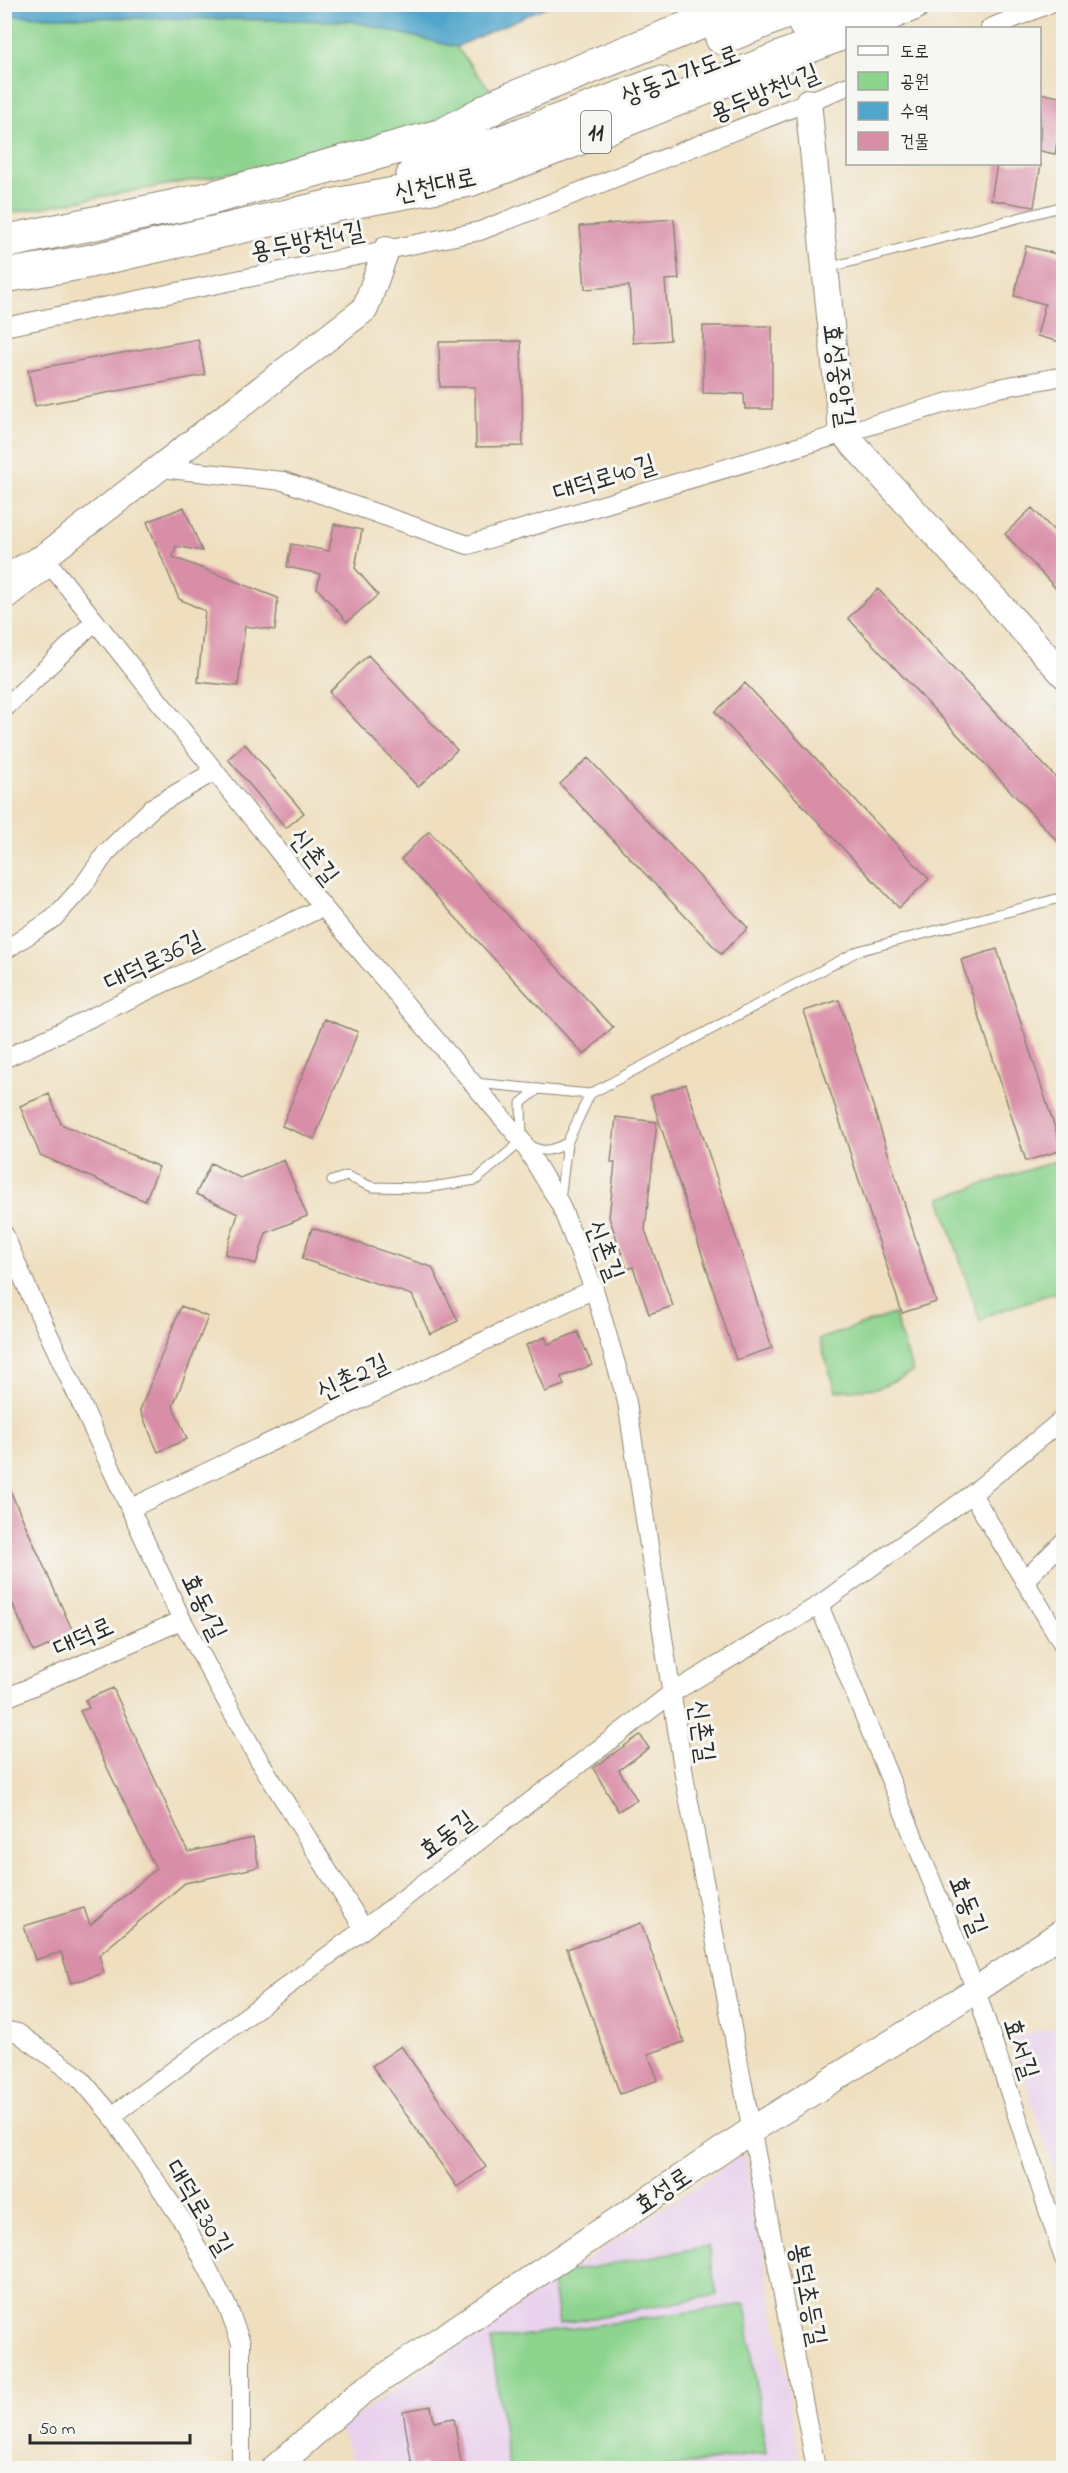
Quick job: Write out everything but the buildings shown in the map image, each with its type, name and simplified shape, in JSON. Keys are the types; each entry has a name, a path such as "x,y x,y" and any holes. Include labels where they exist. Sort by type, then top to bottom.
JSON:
{"highway":[{"name":"신천대로","path":"4,242 200,201 443,135 501,103 747,4"},
{"name":"상동고가도로","path":"443,135 551,106 806,4"},
{"name":"상동고가도로","path":"336,205 658,84 855,4"},
{"path":"856,27 913,4"},
{"name":"신천대로","path":"4,276 86,262 336,205 469,180 846,32"},
{"path":"4,294 246,245 469,180"},
{"path":"4,232 58,232"},
{"path":"86,262 246,245"}],"street":[{"path":"992,27 1049,4"},
{"name":"용두방천4길","path":"4,327 480,231 846,87"},
{"name":"효성중앙길","path":"808,102 827,268 842,432 1064,675"},
{"path":"4,603 48,561 160,468 365,309 386,250"},
{"name":"대덕로40길","path":"160,468 283,481 468,545 993,389 1064,376"},
{"path":"4,578 48,561"},
{"name":"신촌길","path":"48,561 323,907 522,1141 560,1204 594,1289 627,1402 685,1781 752,2130"},
{"path":"4,709 95,621"},
{"path":"4,951 54,918 82,886 106,853 153,807 215,771"},
{"name":"대덕로36길","path":"4,1059 323,907"},
{"name":"효동1길","path":"4,1234 28,1292 182,1620 256,1755 364,1929"},
{"name":"신촌2길","path":"131,1508 594,1289"},
{"name":"효동길","path":"112,2116 364,1929 672,1693 819,1605 972,1494 1064,1418"},
{"path":"972,1494 1064,1646"},
{"path":"1024,1581 1064,1541"},
{"name":"효동길","path":"819,1605 976,1990"},
{"name":"대덕로","path":"4,1700 182,1620"},
{"name":"효성로","path":"275,2469 359,2394 752,2130 976,1990 1064,1931"},
{"name":"효서길","path":"976,1990 1064,2259"},
{"name":"대덕로30길","path":"4,2030 18,2033 79,2077 112,2116 186,2226 231,2317 241,2343 241,2469"},
{"name":"봉덕초등길","path":"752,2130 816,2469"}],"lane":[{"path":"827,268 1064,206"},
{"path":"475,1083 590,1094 858,951 1064,897"},
{"path":"522,1141 521,1103 538,1089"},
{"path":"560,1204 567,1143 590,1094"},
{"path":"522,1141 536,1150 551,1151 567,1143"},
{"path":"332,1181 347,1176 372,1188 425,1188 476,1180 522,1141"}],"shaded area":[{"path":"1064,2026 1063,2200 1011,2037"},
{"path":"745,2153 802,2468 356,2468 339,2427"}],"green space":[{"path":"4,16 351,21 456,47 501,103 443,135 5,214"},
{"path":"1056,1161 1063,1183 1063,1290 988,1315 980,1322 940,1198"},
{"path":"894,1314 913,1372 878,1388 836,1391 819,1339"},
{"path":"708,2246 717,2295 559,2324 551,2275"},
{"path":"745,2304 766,2453 660,2468 509,2468 491,2340"}],"water":[{"path":"4,5 550,5 456,47 351,21 5,16"}]}
